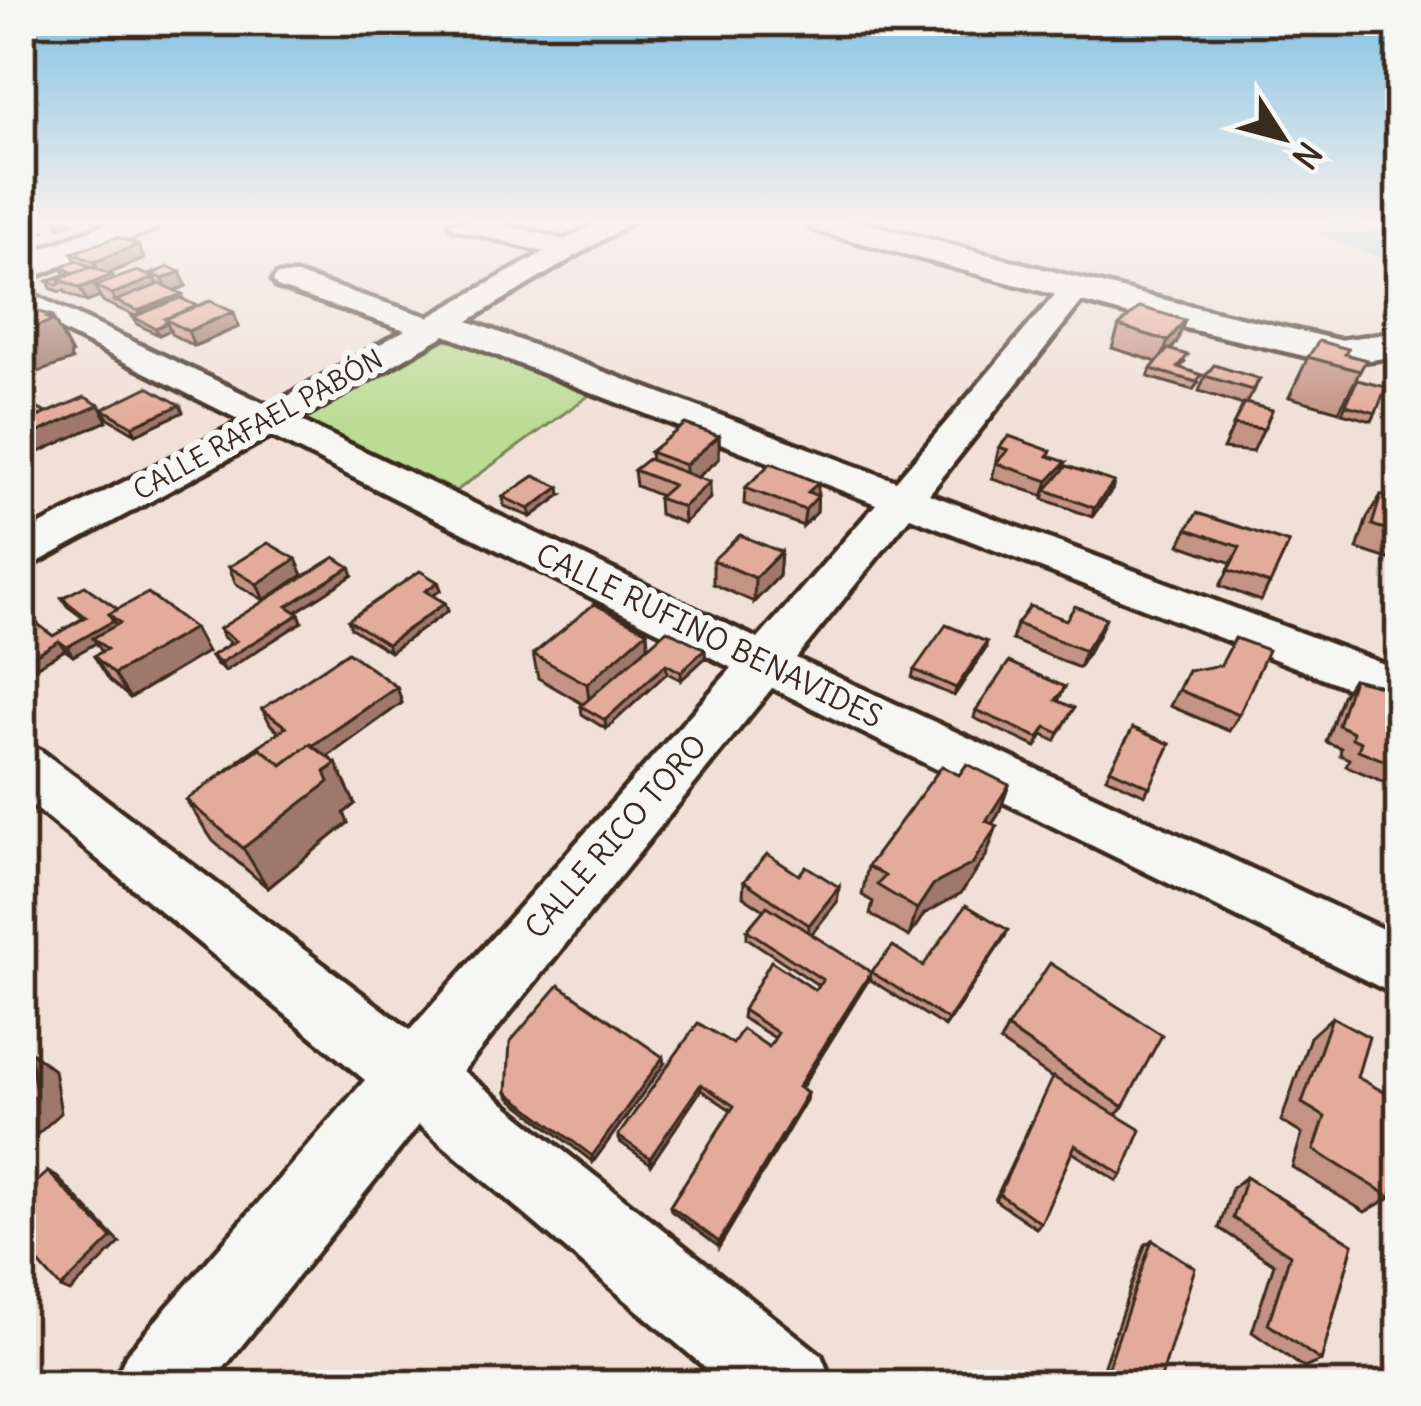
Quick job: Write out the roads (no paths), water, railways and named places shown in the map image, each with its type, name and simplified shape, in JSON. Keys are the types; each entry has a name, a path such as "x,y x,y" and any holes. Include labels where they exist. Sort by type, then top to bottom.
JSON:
{"street":[{"path":"310,288 438,326 1400,690"},
{"name":"CALLE RAFAEL PABÓN","path":"21,553 270,421 504,288"},
{"path":"1068,288 1339,352 1400,387"},
{"name":"CALLE RICO TORO","path":"156,1385 412,1074 766,664 1076,290"},
{"name":"CALLE RUFINO BENAVIDES","path":"21,298 766,664 1400,968"},
{"path":"1339,352 1400,344"},
{"path":"21,765 412,1074 791,1385"}]}
